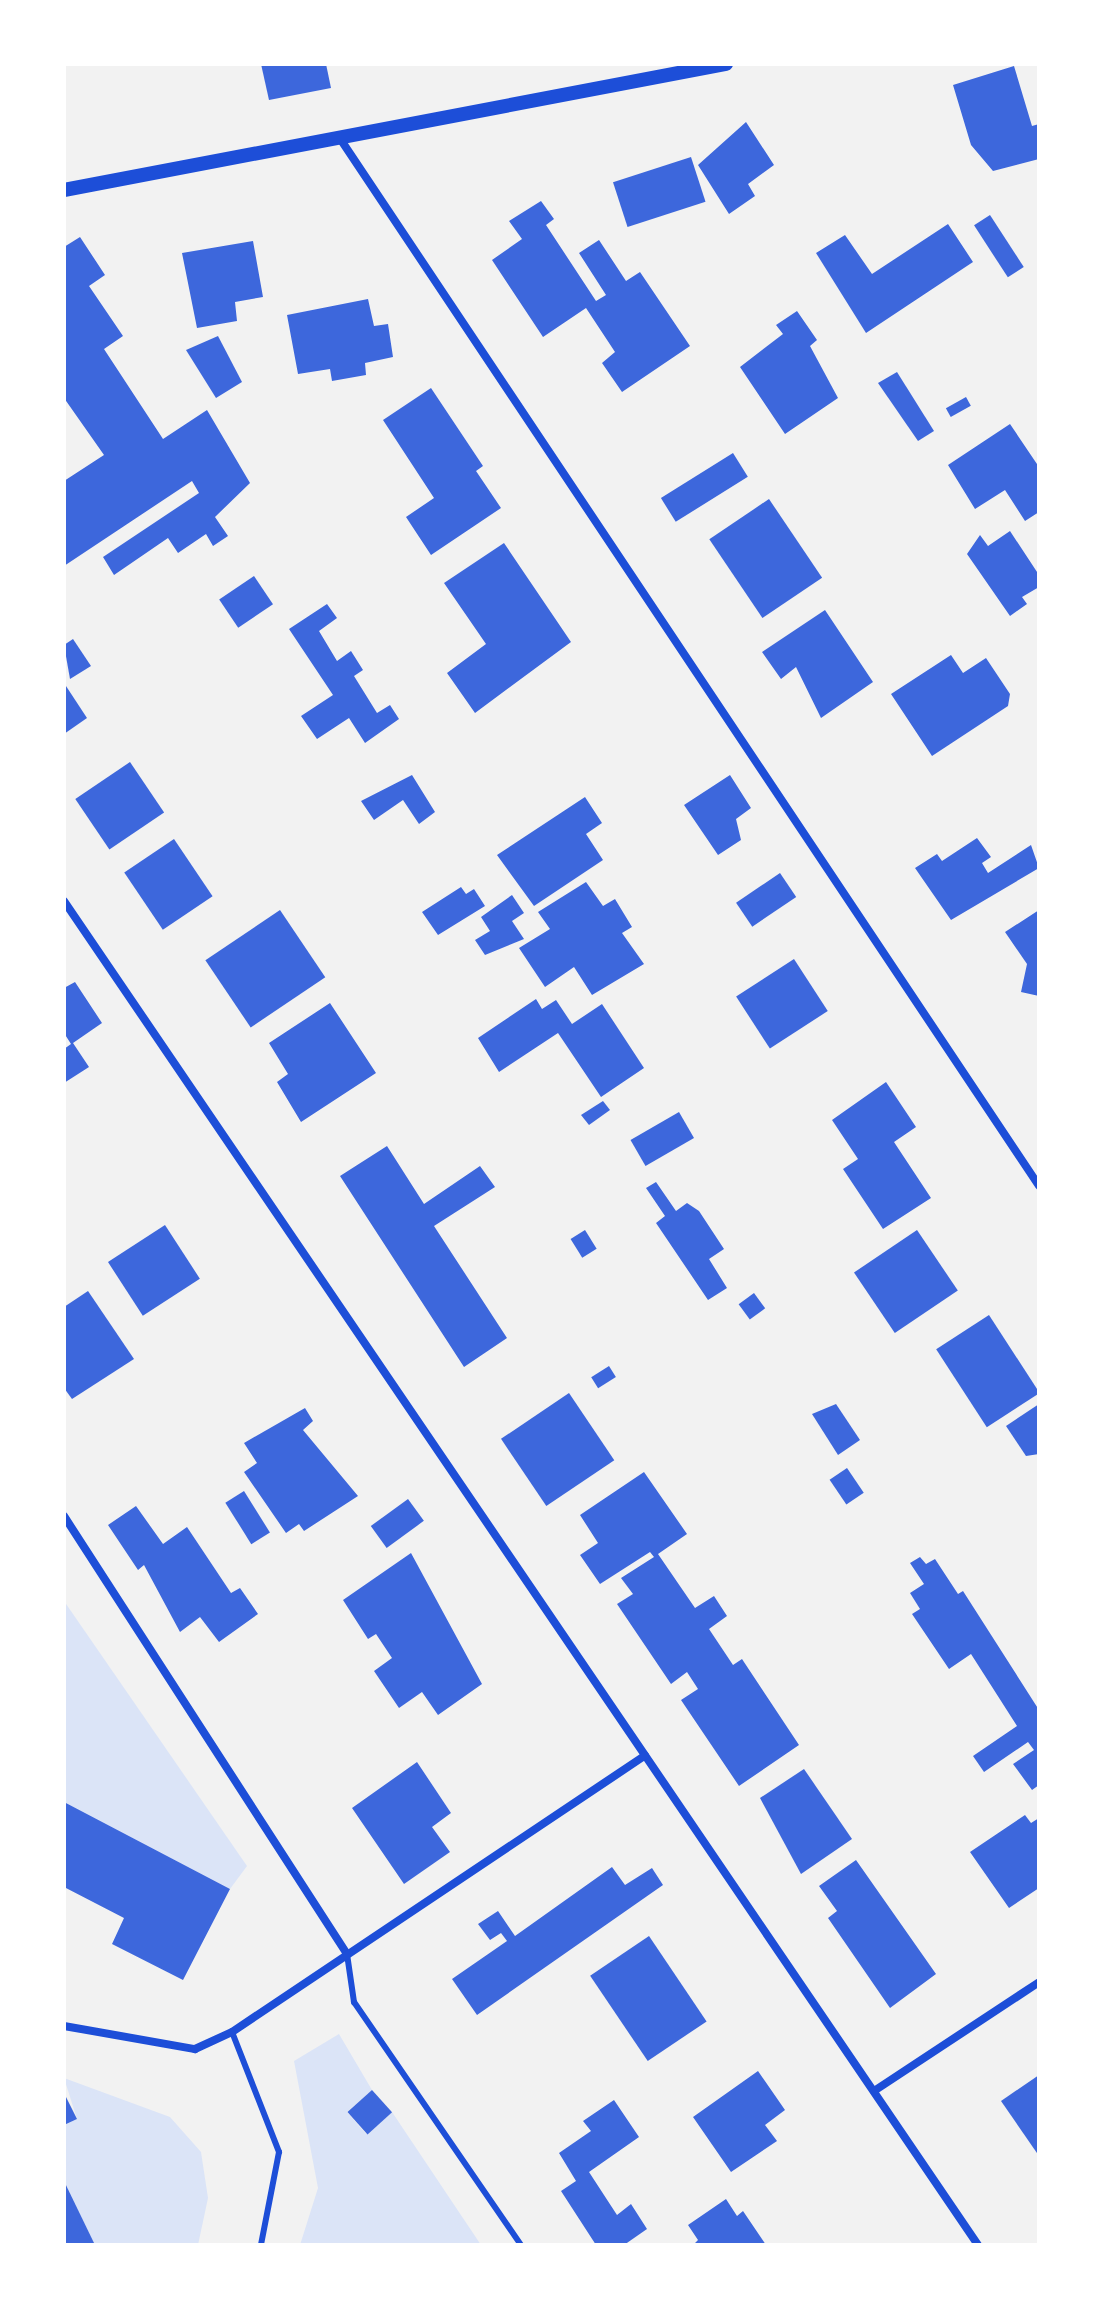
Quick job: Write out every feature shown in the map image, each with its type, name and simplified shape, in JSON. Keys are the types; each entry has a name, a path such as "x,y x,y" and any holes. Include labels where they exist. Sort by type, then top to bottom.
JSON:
{"street":[{"path":"64,190 726,64"},
{"path":"339,137 1039,1186"},
{"path":"64,901 978,2245"},
{"path":"64,1516 347,1954"},
{"path":"64,2026 195,2049 232,2032 645,1756"},
{"path":"874,2091 1039,1982"}],"lane":[{"path":"347,1954 354,2002 521,2245"},
{"path":"232,2032 279,2152 261,2245"}],"shaded area":[{"path":"64,1601 247,1866 230,1889 64,1802"},
{"path":"339,2034 372,2090 347,2112 366,2134 392,2112 481,2245 300,2245 318,2188 294,2061"},
{"path":"64,2078 170,2117 201,2152 208,2198 198,2245 95,2245 64,2181 64,2125 77,2119"}],"building":[{"path":"261,64 326,64 331,88 269,100"},
{"path":"1014,66 1032,126 1039,124 1039,159 993,171 971,145 953,85"},
{"path":"746,122 774,165 748,184 755,196 729,214 698,165"},
{"path":"691,157 706,202 628,227 613,182"},
{"path":"541,201 554,219 546,225 596,301 606,295 579,253 599,240 626,281 640,272 690,346 622,392 602,363 615,352 586,308 543,337 492,260 522,239 509,221"},
{"path":"990,215 1024,267 1008,277 974,225"},
{"path":"948,224 973,262 866,333 816,253 845,235 872,274"},
{"path":"80,237 105,275 89,286 123,336 104,349 163,439 207,410 250,483 215,517 228,536 213,546 206,534 178,553 168,538 114,575 103,557 199,493 192,481 64,566 64,481 104,455 64,398 64,247"},
{"path":"253,241 263,297 235,302 237,321 197,328 182,253"},
{"path":"368,299 374,326 388,324 393,357 365,363 366,375 332,381 330,369 298,374 287,315"},
{"path":"797,311 817,340 810,346 838,398 785,434 740,367 783,334 776,325"},
{"path":"218,336 242,382 216,398 186,350"},
{"path":"897,372 934,431 918,441 878,383"},
{"path":"431,388 483,466 476,471 501,508 431,555 406,517 434,498 383,420"},
{"path":"966,397 971,406 951,417 946,408"},
{"path":"1010,424 1039,467 1039,512 1025,521 1005,490 975,509 948,465"},
{"path":"733,453 748,477 676,522 661,498"},
{"path":"769,499 822,578 762,618 709,539"},
{"path":"1010,531 1039,575 1039,587 1022,597 1027,604 1010,616 967,554 980,535 988,546"},
{"path":"504,543 571,642 475,713 447,673 486,644 444,583"},
{"path":"254,576 273,604 238,628 219,599"},
{"path":"327,604 337,618 319,631 337,661 351,651 363,670 354,676 377,713 390,705 399,719 365,743 349,718 317,739 301,716 333,695 289,629"},
{"path":"825,610 873,682 821,718 796,667 781,679 762,652"},
{"path":"73,639 91,666 70,679 64,645"},
{"path":"951,655 963,673 986,658 1010,694 1008,706 932,756 891,694"},
{"path":"64,683 87,718 64,734"},
{"path":"130,762 164,813 109,849 75,799"},
{"path":"412,775 435,812 419,824 403,800 374,820 361,801"},
{"path":"730,775 751,808 736,819 741,840 718,855 684,805"},
{"path":"585,797 602,823 586,834 603,860 534,906 497,855"},
{"path":"977,838 991,857 982,863 988,873 1031,845 1039,868 951,920 915,868 937,854 942,861"},
{"path":"174,839 213,896 163,930 124,873"},
{"path":"780,873 796,897 752,927 736,903"},
{"path":"586,882 603,906 615,899 632,927 622,933 644,964 592,995 574,967 545,987 519,948 550,929 538,912"},
{"path":"461,887 466,894 474,889 485,906 438,935 422,912"},
{"path":"512,895 524,913 512,921 524,939 485,955 475,940 490,931 481,917"},
{"path":"280,910 325,977 251,1027 205,960"},
{"path":"1039,910 1039,996 1021,992 1027,964 1005,932"},
{"path":"794,959 828,1011 770,1049 736,997"},
{"path":"75,982 102,1023 73,1043 89,1067 64,1083 64,1049 71,1044 64,1033 64,988"},
{"path":"536,999 542,1009 556,1000 572,1024 602,1004 644,1068 601,1097 558,1033 499,1072 478,1038"},
{"path":"330,1003 376,1073 301,1122 277,1082 288,1074 269,1043"},
{"path":"886,1082 916,1127 894,1142 931,1198 883,1229 843,1169 858,1159 832,1120"},
{"path":"603,1101 610,1110 589,1125 581,1115"},
{"path":"679,1112 694,1138 646,1166 631,1140"},
{"path":"387,1146 424,1204 480,1166 495,1187 434,1226 507,1338 464,1367 340,1176"},
{"path":"656,1182 676,1211 687,1203 699,1211 724,1249 709,1259 727,1288 708,1300 656,1223 665,1216 646,1188"},
{"path":"165,1225 200,1279 143,1316 108,1262"},
{"path":"585,1230 597,1249 582,1258 571,1239"},
{"path":"917,1230 958,1291 895,1333 854,1272"},
{"path":"88,1291 134,1359 72,1399 64,1388 64,1307"},
{"path":"754,1293 765,1308 750,1320 739,1304"},
{"path":"989,1315 1039,1393 987,1427 936,1349"},
{"path":"609,1366 616,1377 598,1388 591,1377"},
{"path":"569,1393 614,1460 546,1506 501,1439"},
{"path":"836,1404 860,1440 838,1455 812,1414"},
{"path":"1039,1404 1039,1454 1026,1456 1006,1426"},
{"path":"305,1408 313,1421 303,1430 358,1496 304,1531 299,1524 286,1533 244,1472 257,1463 244,1443"},
{"path":"847,1468 864,1493 846,1505 830,1480"},
{"path":"644,1472 687,1534 658,1554 695,1608 714,1596 727,1616 709,1629 733,1665 742,1659 799,1745 739,1786 681,1700 698,1689 687,1672 671,1684 617,1604 633,1594 621,1578 654,1557 650,1552 600,1584 580,1555 598,1543 580,1515"},
{"path":"244,1491 270,1533 251,1544 225,1503"},
{"path":"408,1499 424,1521 387,1548 371,1526"},
{"path":"136,1506 163,1544 187,1527 231,1593 240,1588 258,1614 219,1642 200,1617 180,1632 144,1565 138,1570 108,1525"},
{"path":"411,1553 482,1684 438,1715 422,1692 399,1708 374,1671 392,1658 376,1634 368,1639 343,1600"},
{"path":"920,1557 926,1564 935,1559 958,1594 963,1591 1039,1710 1039,1785 1032,1790 1013,1764 1034,1750 1028,1742 984,1772 973,1756 1017,1726 971,1654 949,1669 912,1614 920,1609 910,1593 924,1584 910,1563"},
{"path":"417,1762 451,1813 432,1827 450,1852 404,1884 352,1808"},
{"path":"804,1769 852,1839 801,1874 760,1798"},
{"path":"64,1802 230,1889 183,1980 112,1944 124,1918 64,1887"},
{"path":"1025,1815 1031,1823 1039,1818 1039,1888 1009,1908 970,1852"},
{"path":"856,1860 936,1974 890,2008 828,1918 837,1911 819,1886"},
{"path":"612,1867 625,1885 652,1868 663,1885 477,2015 452,1979 507,1941 501,1933 490,1940 478,1924 498,1911 515,1936"},
{"path":"649,1936 707,2021 648,2061 590,1976"},
{"path":"758,2071 785,2110 765,2125 777,2141 731,2172 693,2117"},
{"path":"1039,2075 1039,2156 1001,2101"},
{"path":"372,2090 392,2112 368,2134 347,2112"},
{"path":"64,2093 77,2119 64,2125"},
{"path":"614,2100 639,2137 589,2172 617,2215 631,2204 647,2229 624,2245 596,2245 561,2191 576,2181 559,2153 591,2131 583,2121"},
{"path":"64,2181 95,2245 64,2245"},
{"path":"726,2199 737,2216 743,2211 766,2245 693,2245 698,2240 688,2225"}]}
